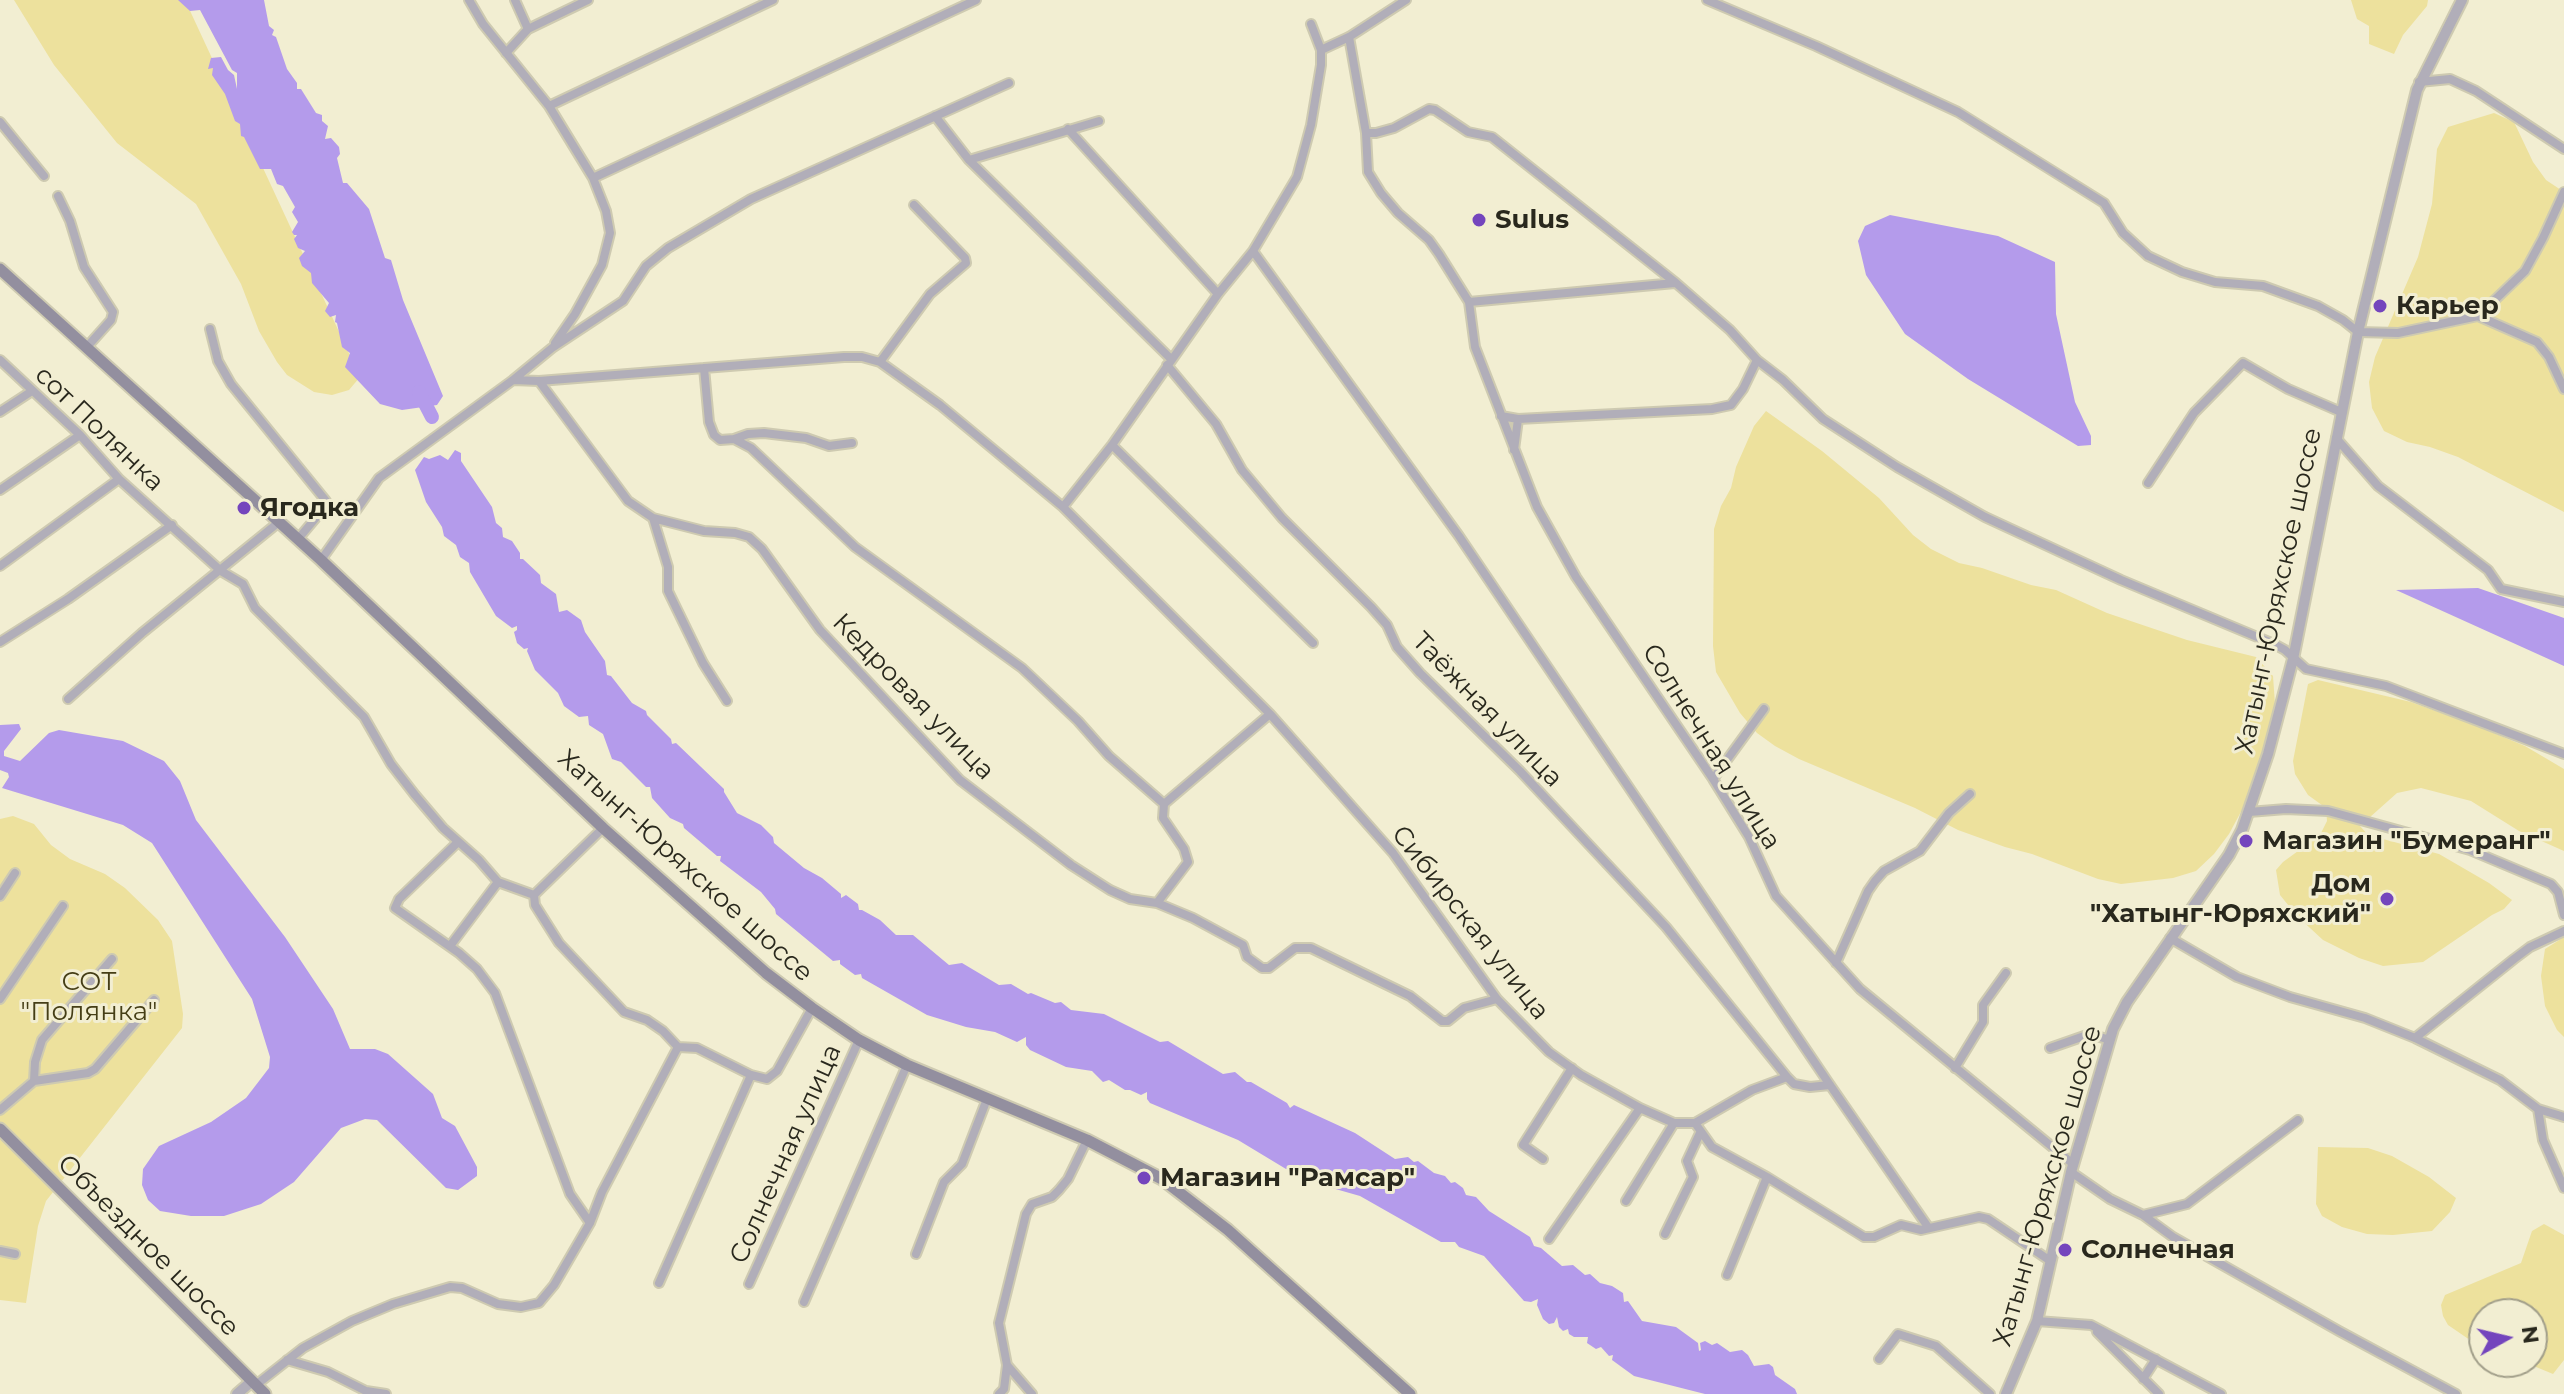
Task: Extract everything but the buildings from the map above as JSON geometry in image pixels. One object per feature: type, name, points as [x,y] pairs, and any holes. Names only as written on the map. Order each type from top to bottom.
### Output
[{"type":"main road","name":"Хатынг-Юряхское шоссе","points":[[0,269],[321,560],[603,828],[766,973],[859,1040],[907,1065],[1132,1161],[1192,1200],[1410,1394]]},
{"type":"main road","name":"Объездное шоссе","points":[[0,1129],[258,1387]]},
{"type":"street","points":[[469,0],[549,106],[593,178],[606,211],[610,233],[602,265],[552,348]]},
{"type":"street","points":[[515,0],[528,29]]},
{"type":"street","points":[[506,53],[528,29],[588,0]]},
{"type":"street","points":[[549,106],[773,0]]},
{"type":"street","points":[[593,178],[976,0]]},
{"type":"street","points":[[1321,50],[1349,37],[1406,0]]},
{"type":"street","points":[[1707,0],[1816,46],[1958,112],[2104,203],[2123,233],[2148,256],[2182,272],[2215,282],[2263,286],[2318,306],[2358,332],[2398,333],[2478,316],[2525,271],[2564,192]]},
{"type":"street","name":"Хатынг-Юряхское шоссе","points":[[2006,1394],[2037,1321],[2072,1168],[2110,1040],[2127,1002],[2229,855],[2249,812],[2268,754],[2293,659],[2358,332],[2419,82],[2462,0]]},
{"type":"street","points":[[1063,507],[1112,445],[1218,294],[1253,251],[1297,177],[1311,125],[1321,65],[1321,50],[1311,24]]},
{"type":"street","points":[[1349,37],[1366,133],[1368,172],[1381,193],[1416,231],[1429,240],[1469,302],[1676,283]]},
{"type":"street","points":[[2419,82],[2450,79],[2476,91],[2564,149]]},
{"type":"street","points":[[321,560],[379,478],[552,348],[623,301],[646,266],[668,248],[751,199],[1009,83]]},
{"type":"street","points":[[1366,133],[1394,128],[1424,110],[1435,110],[1460,128],[1492,137],[1676,283],[1823,419],[1972,510],[2121,580],[2274,644],[2306,669],[2386,686],[2564,754]]},
{"type":"street","name":"Таёжная улица","points":[[935,116],[969,160],[1169,362],[1216,424],[1242,470],[1282,518],[1371,607],[1387,625],[1397,647],[1420,673],[1520,771],[1666,927],[1787,1077]]},
{"type":"street","points":[[969,160],[1099,121]]},
{"type":"street","points":[[0,122],[44,176]]},
{"type":"street","points":[[1068,129],[1218,294]]},
{"type":"street","points":[[58,196],[70,221],[84,267],[113,312],[111,320],[86,348]]},
{"type":"street","points":[[513,380],[539,381],[844,357],[862,357],[880,362],[930,294],[966,263],[965,258],[914,205]]},
{"type":"street","points":[[1253,251],[1459,536],[1928,1227]]},
{"type":"street","name":"Солнечная улица","points":[[1469,302],[1475,347],[1537,507],[1576,577],[1749,837],[1776,896],[1836,963],[1860,989],[2110,1199],[2143,1215],[2173,1237],[2339,1331],[2456,1394]]},
{"type":"street","points":[[2478,316],[2537,342],[2549,357],[2564,389]]},
{"type":"street","points":[[210,329],[218,361],[231,384],[326,501],[325,507],[298,539]]},
{"type":"street","name":"сот Полянка","points":[[0,360],[80,435],[119,479],[221,571],[243,584],[255,608],[364,717],[391,764],[443,828],[498,882]]},
{"type":"street","points":[[1501,416],[1518,419],[1712,409],[1731,405],[1757,360]]},
{"type":"street","name":"Сибирская улица","points":[[880,362],[940,405],[1063,507],[1270,714],[1393,853],[1497,999],[1549,1052],[1640,1108],[1674,1123],[1695,1123]]},
{"type":"street","points":[[2148,483],[2194,413],[2243,363],[2288,389],[2341,412]]},
{"type":"street","points":[[704,368],[711,428],[720,440],[764,433],[806,438],[829,446],[852,443]]},
{"type":"street","points":[[539,381],[628,501],[653,518],[668,567],[668,591],[703,663],[727,701]]},
{"type":"street","points":[[0,412],[32,391]]},
{"type":"street","points":[[1514,451],[1518,419]]},
{"type":"street","points":[[0,490],[80,435]]},
{"type":"street","points":[[2336,438],[2378,486],[2488,570],[2501,589],[2564,602]]},
{"type":"street","points":[[734,439],[763,458],[855,547],[1022,668],[1078,721],[1109,756],[1164,804]]},
{"type":"street","points":[[1112,445],[1313,643]]},
{"type":"street","points":[[0,566],[119,479]]},
{"type":"street","name":"Кедровая улица","points":[[653,518],[704,531],[749,537],[762,549],[820,630],[960,780],[1061,858],[1110,890],[1130,899],[1157,903],[1193,918],[1243,945],[1247,957],[1255,965],[1269,968],[1295,948],[1311,948],[1410,996],[1442,1021],[1448,1021],[1464,1008],[1497,999]]},
{"type":"street","points":[[68,699],[142,633],[279,522]]},
{"type":"street","name":"сот Полянка","points":[[0,642],[68,599],[172,525]]},
{"type":"street","points":[[1713,779],[1764,709]]},
{"type":"street","points":[[1157,903],[1188,862],[1184,849],[1163,818],[1164,804],[1270,714]]},
{"type":"street","points":[[1836,963],[1875,881],[1884,871],[1920,851],[1949,813],[1970,794]]},
{"type":"street","points":[[2249,812],[2286,809],[2328,811],[2470,850],[2551,884],[2558,892],[2564,915]]},
{"type":"street","points":[[534,895],[603,828]]},
{"type":"street","points":[[458,842],[395,908],[450,946],[477,969],[495,993],[570,1194],[590,1223]]},
{"type":"street","points":[[0,896],[15,873]]},
{"type":"street","points":[[450,946],[498,882],[534,895]]},
{"type":"street","points":[[534,895],[535,905],[559,943],[624,1012],[647,1020],[678,1047],[697,1048],[761,1079],[774,1076],[812,1008]]},
{"type":"street","points":[[0,999],[63,906]]},
{"type":"street","points":[[2415,1038],[2530,947],[2564,931]]},
{"type":"street","points":[[2170,938],[2237,977],[2290,997],[2365,1018],[2415,1038],[2500,1080],[2538,1109],[2564,1117]]},
{"type":"street","points":[[34,1081],[35,1062],[42,1040],[112,959]]},
{"type":"street","points":[[1955,1068],[1983,1022],[1983,1005],[2006,973]]},
{"type":"street","points":[[0,1110],[34,1081],[88,1073],[95,1069],[154,1000]]},
{"type":"street","points":[[2050,1048],[2090,1034],[2110,1040]]},
{"type":"street","name":"Солнечная улица","points":[[749,1284],[859,1040]]},
{"type":"street","points":[[237,1394],[258,1387],[303,1348],[352,1321],[393,1304],[450,1287],[462,1288],[498,1304],[521,1307],[539,1303],[554,1285],[590,1223],[602,1192],[678,1047]]},
{"type":"street","points":[[804,1302],[907,1065]]},
{"type":"street","points":[[1543,1159],[1523,1145],[1572,1068]]},
{"type":"street","points":[[659,1283],[751,1075]]},
{"type":"street","points":[[1830,1085],[1810,1087],[1794,1084],[1787,1077],[1752,1090],[1695,1123],[1712,1147],[1864,1237],[1874,1237],[1901,1225],[1921,1230],[1969,1218],[1988,1219],[2049,1260]]},
{"type":"street","points":[[916,1254],[944,1182],[962,1164],[987,1099]]},
{"type":"street","points":[[1549,1239],[1640,1108]]},
{"type":"street","points":[[2538,1109],[2543,1140],[2564,1188]]},
{"type":"street","points":[[2143,1215],[2187,1204],[2298,1120]]},
{"type":"street","points":[[1626,1201],[1674,1123]]},
{"type":"street","points":[[1665,1234],[1693,1177],[1687,1161],[1700,1133]]},
{"type":"street","points":[[999,1394],[1004,1389],[1007,1365],[999,1323],[1026,1214],[1032,1204],[1052,1197],[1059,1190],[1068,1179],[1087,1140]]},
{"type":"street","points":[[1727,1275],[1767,1177]]},
{"type":"street","points":[[0,1251],[15,1254]]},
{"type":"street","points":[[2037,1321],[2091,1325],[2221,1394]]},
{"type":"street","points":[[2091,1325],[2159,1394]]},
{"type":"street","points":[[1879,1359],[1898,1334],[1936,1346],[1990,1394]]},
{"type":"street","points":[[2143,1379],[2156,1359]]},
{"type":"street","points":[[287,1360],[328,1372],[366,1391],[386,1394]]},
{"type":"street","points":[[1007,1365],[1032,1394]]},
{"type":"green space","points":[[14,0],[185,0],[360,377],[349,390],[332,395],[314,392],[287,375],[259,331],[241,284],[196,204],[117,143],[54,65]]},
{"type":"green space","points":[[2351,0],[2428,0],[2427,6],[2403,35],[2394,54],[2369,44],[2369,26],[2357,19]]},
{"type":"green space","points":[[2494,113],[2514,122],[2533,162],[2546,180],[2564,192],[2564,512],[2458,457],[2407,442],[2384,431],[2372,408],[2369,382],[2375,357],[2418,257],[2432,204],[2437,149],[2448,127]]},
{"type":"green space","points":[[1766,411],[1822,451],[1879,498],[1913,535],[1931,549],[1959,563],[2056,590],[2107,613],[2187,640],[2256,657],[2273,676],[2275,704],[2271,731],[2243,808],[2214,854],[2196,871],[2173,878],[2121,884],[2098,879],[1958,830],[1915,808],[1799,759],[1757,733],[1740,713],[1716,672],[1713,646],[1714,529],[1754,426]]},
{"type":"green space","points":[[2318,680],[2411,702],[2472,724],[2525,746],[2564,769],[2564,851],[2519,831],[2471,801],[2421,788],[2397,793],[2360,826],[2368,835],[2439,854],[2512,900],[2504,909],[2423,962],[2383,966],[2359,958],[2323,940],[2280,895],[2276,870],[2320,835],[2327,821],[2326,808],[2308,795],[2295,774],[2293,761],[2308,684]]},
{"type":"green space","name":"СОТ \"Полянка\"","points":[[13,816],[34,824],[51,845],[70,859],[105,874],[125,888],[158,920],[172,941],[183,1014],[182,1028],[46,1201],[38,1226],[26,1303],[0,1300],[0,819]]},
{"type":"green space","points":[[2564,937],[2564,1037],[2545,1006],[2541,976],[2545,949]]},
{"type":"green space","points":[[2318,1147],[2368,1148],[2392,1156],[2429,1177],[2456,1198],[2450,1212],[2432,1231],[2367,1234],[2342,1227],[2322,1216],[2316,1204]]},
{"type":"green space","points":[[2544,1224],[2564,1235],[2564,1360],[2553,1374],[2548,1372],[2548,1298],[2468,1298],[2468,1338],[2448,1325],[2441,1305],[2445,1295],[2521,1263],[2532,1231]]},
{"type":"shaded area","points":[[178,0],[264,0],[269,26],[274,30],[272,35],[276,37],[287,69],[297,83],[297,89],[301,89],[328,126],[325,139],[331,138],[339,147],[337,158],[343,183],[347,183],[369,209],[385,258],[391,260],[403,300],[443,396],[437,405],[402,410],[380,404],[345,367],[350,353],[342,347],[336,315],[330,317],[325,311],[329,303],[312,283],[311,273],[302,266],[299,258],[305,251],[298,248],[294,239],[297,235],[292,232],[298,222],[292,212],[295,207],[283,186],[277,184],[271,169],[260,169],[241,136],[240,124],[235,121],[225,94],[212,75],[213,68],[208,69],[211,58],[221,57],[234,75],[237,89],[237,73],[232,70],[200,10],[190,11]]},
{"type":"shaded area","points":[[1890,215],[1998,236],[2055,262],[2056,314],[2075,402],[2091,436],[2091,445],[2078,446],[1968,379],[1905,334],[1866,275],[1858,241],[1865,226]]},
{"type":"shaded area","points":[[455,450],[461,453],[461,461],[492,507],[503,537],[512,541],[520,553],[520,559],[540,575],[541,583],[556,594],[559,612],[567,610],[581,620],[585,632],[605,661],[607,675],[632,703],[646,711],[672,744],[676,743],[724,789],[737,813],[761,825],[773,837],[774,843],[804,868],[822,878],[841,894],[841,898],[846,895],[858,904],[859,910],[880,920],[896,935],[913,935],[949,965],[962,963],[999,985],[1011,984],[1028,994],[1061,1002],[1071,1010],[1104,1014],[1160,1042],[1168,1041],[1223,1074],[1235,1072],[1247,1082],[1287,1103],[1290,1108],[1294,1105],[1355,1133],[1395,1159],[1408,1157],[1414,1162],[1418,1161],[1434,1173],[1445,1176],[1451,1183],[1455,1182],[1466,1195],[1476,1197],[1489,1211],[1530,1237],[1534,1246],[1541,1248],[1562,1266],[1573,1265],[1585,1275],[1590,1274],[1600,1283],[1623,1293],[1624,1302],[1628,1301],[1642,1321],[1676,1327],[1698,1343],[1699,1351],[1700,1343],[1705,1341],[1712,1345],[1717,1343],[1730,1352],[1742,1350],[1754,1366],[1769,1364],[1773,1367],[1775,1375],[1795,1389],[1797,1394],[1705,1394],[1634,1376],[1612,1360],[1613,1355],[1609,1356],[1601,1347],[1596,1349],[1587,1343],[1588,1337],[1574,1337],[1568,1329],[1563,1331],[1557,1317],[1554,1323],[1549,1324],[1543,1319],[1537,1305],[1538,1299],[1524,1301],[1484,1256],[1459,1247],[1455,1242],[1441,1242],[1360,1196],[1318,1184],[1321,1174],[1314,1177],[1295,1168],[1286,1169],[1238,1140],[1150,1103],[1147,1092],[1141,1095],[1125,1090],[1109,1080],[1103,1082],[1092,1071],[1066,1067],[1030,1050],[1026,1037],[1017,1042],[995,1032],[927,1015],[862,978],[861,974],[855,975],[840,964],[840,960],[833,961],[776,914],[761,892],[720,861],[721,856],[717,856],[683,824],[670,818],[652,798],[650,787],[646,787],[621,762],[612,759],[603,734],[589,725],[588,716],[579,717],[564,706],[558,693],[535,670],[528,648],[524,649],[517,643],[514,632],[517,626],[512,628],[496,616],[470,572],[469,563],[460,557],[456,545],[444,536],[442,527],[426,502],[415,470],[424,457],[429,459],[440,455],[448,460]]},
{"type":"shaded area","points":[[2478,588],[2564,618],[2564,666],[2396,590]]},
{"type":"shaded area","points":[[19,724],[21,729],[4,751],[4,756],[20,761],[49,733],[59,730],[123,741],[164,761],[180,781],[196,820],[285,937],[333,1009],[350,1049],[375,1049],[388,1054],[433,1094],[442,1118],[455,1126],[477,1167],[477,1176],[458,1190],[446,1188],[377,1120],[365,1119],[341,1128],[294,1182],[261,1204],[224,1216],[191,1216],[160,1211],[148,1200],[142,1185],[143,1169],[159,1146],[211,1122],[246,1098],[269,1068],[270,1057],[252,999],[152,843],[123,825],[2,788],[9,777],[8,773],[0,770],[0,725]]},
{"type":"waterway","points":[[419,392],[432,417]]},
{"type":"place","name":"Sulus","points":[[1479,220]]},
{"type":"place","name":"Карьер","points":[[2380,306]]},
{"type":"place","name":"Ягодка","points":[[244,508]]},
{"type":"place","name":"Магазин \"Бумеранг\"","points":[[2246,841]]},
{"type":"place","name":"Дом \"Хатынг-Юряхский\"","points":[[2387,899]]},
{"type":"place","name":"Магазин \"Рамсар\"","points":[[1144,1178]]},
{"type":"place","name":"Солнечная","points":[[2065,1250]]}]
